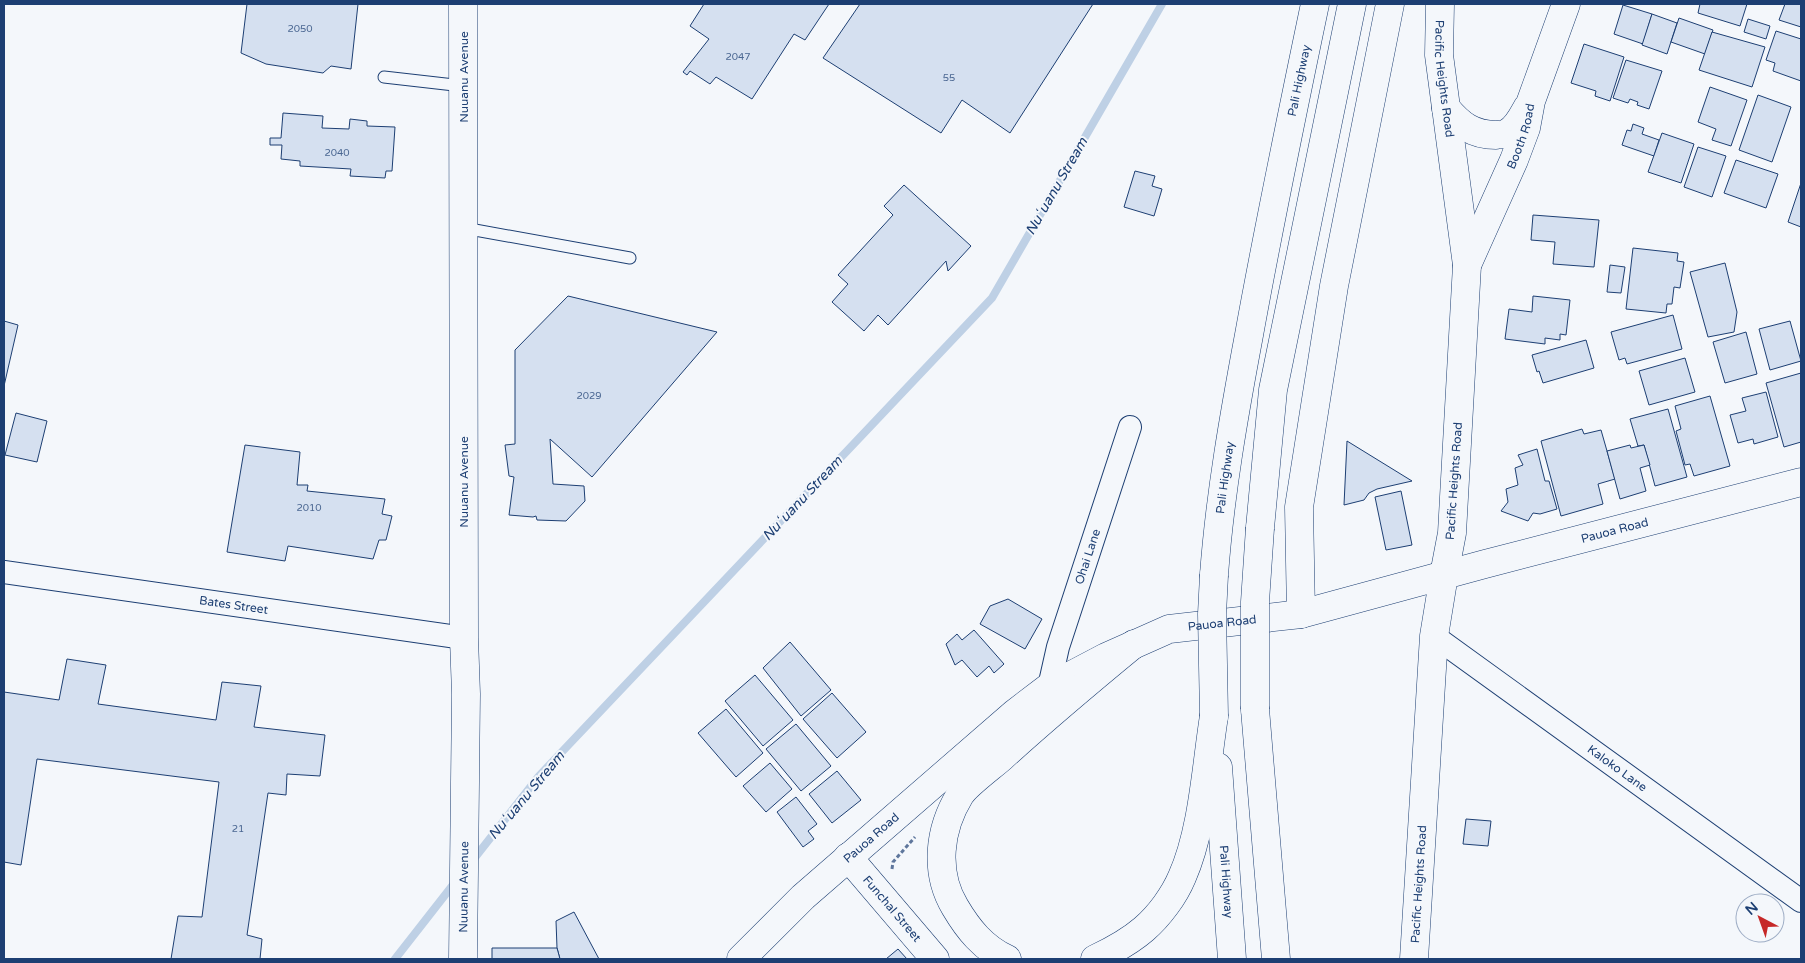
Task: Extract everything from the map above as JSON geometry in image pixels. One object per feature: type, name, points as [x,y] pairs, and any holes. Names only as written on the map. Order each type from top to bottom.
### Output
[{"type":"main road","name":"Nuuanu Avenue","points":[[463,4],[464,638],[466,694],[463,959]]},
{"type":"main road","name":"Pali Highway","points":[[1232,959],[1214,716],[1212,614],[1217,529],[1235,408],[1257,288],[1315,4]]},
{"type":"main road","points":[[1276,959],[1255,709],[1255,602],[1260,528],[1273,390],[1352,4]]},
{"type":"main road","points":[[1301,614],[1299,508],[1334,286],[1390,4]]},
{"type":"main road","name":"Pacific Heights Road","points":[[1414,959],[1434,636],[1452,533],[1467,265],[1439,55],[1440,4]]},
{"type":"main road","name":"Booth Road","points":[[1467,265],[1514,160],[1526,128],[1531,101],[1566,4]]},
{"type":"main road","points":[[1446,108],[1462,125],[1472,132],[1483,135],[1506,134],[1516,125],[1531,101]]},
{"type":"main road","name":"Pauoa Road","points":[[741,959],[848,857],[993,731],[1049,687],[1134,644],[1169,629],[1301,614],[1801,482]]},
{"type":"main road","points":[[1007,959],[997,955],[977,939],[966,926],[950,899],[943,879],[940,851],[948,820],[960,794],[1058,706],[1134,644]]},
{"type":"main road","points":[[1095,959],[1115,949],[1144,928],[1172,895],[1182,877],[1199,816],[1214,716]]},
{"type":"main road","name":"Funchal Street","points":[[848,857],[935,959]]},
{"type":"street","name":"Ohai Lane","points":[[1049,687],[1058,647],[1130,428]]},
{"type":"street","name":"Bates Street","points":[[4,572],[464,638]]},
{"type":"street","name":"Kaloko Lane","points":[[1434,636],[1801,901]]},
{"type":"lane","points":[[384,77],[464,86]]},
{"type":"lane","points":[[464,228],[630,258]]},
{"type":"path","points":[[888,870],[892,870],[893,862],[920,831]]},
{"type":"building","points":[[247,4],[358,4],[351,69],[331,66],[323,73],[266,64],[241,53]]},
{"type":"building","points":[[704,4],[829,4],[805,40],[794,34],[752,99],[716,77],[710,84],[690,71],[687,75],[683,72],[709,39],[690,26]]},
{"type":"building","points":[[860,4],[1093,4],[1010,133],[962,100],[941,133],[823,58]]},
{"type":"building","points":[[1700,4],[1747,4],[1740,26],[1698,13]]},
{"type":"building","points":[[1785,4],[1801,4],[1801,27],[1779,20]]},
{"type":"building","points":[[1623,5],[1652,14],[1643,44],[1614,34]]},
{"type":"building","points":[[1652,14],[1677,23],[1667,54],[1642,45]]},
{"type":"building","points":[[1679,18],[1713,30],[1705,54],[1671,42]]},
{"type":"building","points":[[1748,19],[1770,26],[1766,39],[1744,32]]},
{"type":"building","points":[[1776,31],[1801,39],[1801,81],[1773,71],[1775,63],[1766,60]]},
{"type":"building","points":[[1712,32],[1765,47],[1752,87],[1699,70]]},
{"type":"building","points":[[1584,44],[1624,57],[1610,101],[1595,96],[1596,91],[1571,83]]},
{"type":"building","points":[[1626,60],[1662,71],[1649,109],[1637,105],[1638,102],[1630,99],[1628,103],[1613,98]]},
{"type":"building","points":[[1710,87],[1747,100],[1731,146],[1712,140],[1716,129],[1698,122]]},
{"type":"building","points":[[1758,95],[1791,107],[1772,162],[1739,150]]},
{"type":"building","points":[[283,113],[323,116],[322,128],[349,129],[350,119],[367,121],[367,126],[395,127],[392,171],[386,171],[385,178],[350,176],[351,169],[300,166],[300,161],[281,159],[282,145],[270,145],[270,138],[281,138]]},
{"type":"building","points":[[1633,124],[1644,128],[1642,134],[1659,140],[1654,156],[1622,145],[1627,130],[1631,131]]},
{"type":"building","points":[[1662,133],[1694,144],[1681,183],[1648,172]]},
{"type":"building","points":[[1698,147],[1726,156],[1712,197],[1684,187]]},
{"type":"building","points":[[1736,160],[1778,174],[1766,208],[1724,193]]},
{"type":"building","points":[[1135,171],[1155,176],[1152,186],[1162,189],[1154,216],[1124,207]]},
{"type":"building","points":[[1801,183],[1801,227],[1788,222]]},
{"type":"building","points":[[904,185],[971,246],[948,271],[946,261],[888,325],[878,315],[864,331],[832,302],[848,284],[838,275],[893,215],[884,206]]},
{"type":"building","points":[[1533,215],[1599,220],[1594,267],[1553,264],[1555,242],[1531,240]]},
{"type":"building","points":[[1633,248],[1678,253],[1677,261],[1684,262],[1680,288],[1674,287],[1672,304],[1667,304],[1666,313],[1626,309]]},
{"type":"building","points":[[1725,263],[1737,312],[1734,332],[1708,337],[1690,272]]},
{"type":"building","points":[[1610,265],[1625,267],[1621,293],[1607,292]]},
{"type":"building","points":[[568,296],[717,332],[592,477],[550,439],[553,484],[584,486],[585,501],[566,521],[537,520],[536,516],[509,515],[514,477],[509,476],[505,445],[515,444],[515,350]]},
{"type":"building","points":[[1533,296],[1570,300],[1566,335],[1560,334],[1560,340],[1545,338],[1545,344],[1505,339],[1509,309],[1532,312]]},
{"type":"building","points":[[1673,315],[1682,349],[1627,364],[1625,358],[1619,360],[1611,332]]},
{"type":"building","points":[[4,321],[18,325],[4,386]]},
{"type":"building","points":[[1790,321],[1801,361],[1770,370],[1759,329]]},
{"type":"building","points":[[1746,332],[1757,374],[1725,383],[1713,342]]},
{"type":"building","points":[[1586,340],[1594,368],[1543,383],[1539,371],[1537,372],[1532,355]]},
{"type":"building","points":[[1685,358],[1695,392],[1649,405],[1639,371]]},
{"type":"building","points":[[1801,373],[1801,442],[1784,447],[1766,383]]},
{"type":"building","points":[[1766,392],[1778,437],[1754,444],[1753,439],[1738,443],[1730,415],[1746,411],[1742,398]]},
{"type":"building","points":[[1710,396],[1730,466],[1694,476],[1690,464],[1685,465],[1676,431],[1681,429],[1675,406]]},
{"type":"building","points":[[1668,409],[1687,477],[1655,486],[1644,445],[1638,446],[1630,419]]},
{"type":"building","points":[[16,413],[47,421],[37,462],[5,455]]},
{"type":"building","points":[[1582,429],[1584,434],[1601,430],[1615,479],[1598,484],[1603,504],[1561,516],[1541,441]]},
{"type":"building","points":[[1347,441],[1412,481],[1377,489],[1369,493],[1364,500],[1344,505]]},
{"type":"building","points":[[245,445],[300,452],[297,485],[308,485],[307,491],[385,499],[382,514],[392,516],[386,540],[379,540],[373,559],[288,546],[285,561],[227,552]]},
{"type":"building","points":[[1630,445],[1631,448],[1644,445],[1650,465],[1640,468],[1646,491],[1620,499],[1607,451]]},
{"type":"building","points":[[1537,449],[1545,481],[1549,481],[1557,509],[1540,514],[1533,513],[1528,521],[1501,511],[1508,502],[1506,489],[1518,485],[1515,468],[1523,465],[1518,455]]},
{"type":"building","points":[[1401,491],[1412,545],[1386,550],[1375,497]]},
{"type":"building","points":[[1008,599],[1042,619],[1025,649],[980,624],[990,606]]},
{"type":"building","points":[[974,630],[1004,664],[994,673],[989,666],[977,677],[962,660],[955,665],[946,644],[957,634],[962,640]]},
{"type":"building","points":[[790,642],[831,690],[801,716],[763,668]]},
{"type":"building","points":[[67,659],[106,665],[98,704],[216,720],[222,682],[261,686],[254,727],[325,735],[320,776],[287,774],[286,795],[268,793],[247,935],[262,939],[260,959],[171,959],[178,916],[202,917],[219,782],[37,759],[21,865],[4,862],[4,692],[59,700]]},
{"type":"building","points":[[755,675],[793,720],[763,746],[725,701]]},
{"type":"building","points":[[832,693],[866,732],[837,758],[803,719]]},
{"type":"building","points":[[726,709],[763,753],[736,777],[698,733]]},
{"type":"building","points":[[796,724],[831,766],[801,791],[766,749]]},
{"type":"building","points":[[770,763],[792,789],[766,812],[743,786]]},
{"type":"building","points":[[837,771],[861,800],[832,823],[809,794]]},
{"type":"building","points":[[796,797],[817,824],[808,831],[814,839],[803,847],[777,812]]},
{"type":"building","points":[[1466,819],[1491,821],[1488,846],[1463,844]]},
{"type":"building","points":[[574,912],[599,959],[560,959],[557,948],[556,921]]},
{"type":"building","points":[[492,948],[557,948],[560,959],[492,959]]},
{"type":"building","points":[[898,949],[907,959],[886,959]]},
{"type":"waterway","name":"Nuʻuanu Stream","points":[[473,860],[539,776],[992,298],[1162,4]]},
{"type":"waterway","name":"Nuʻuanu Stream","points":[[395,959],[456,881]]}]
